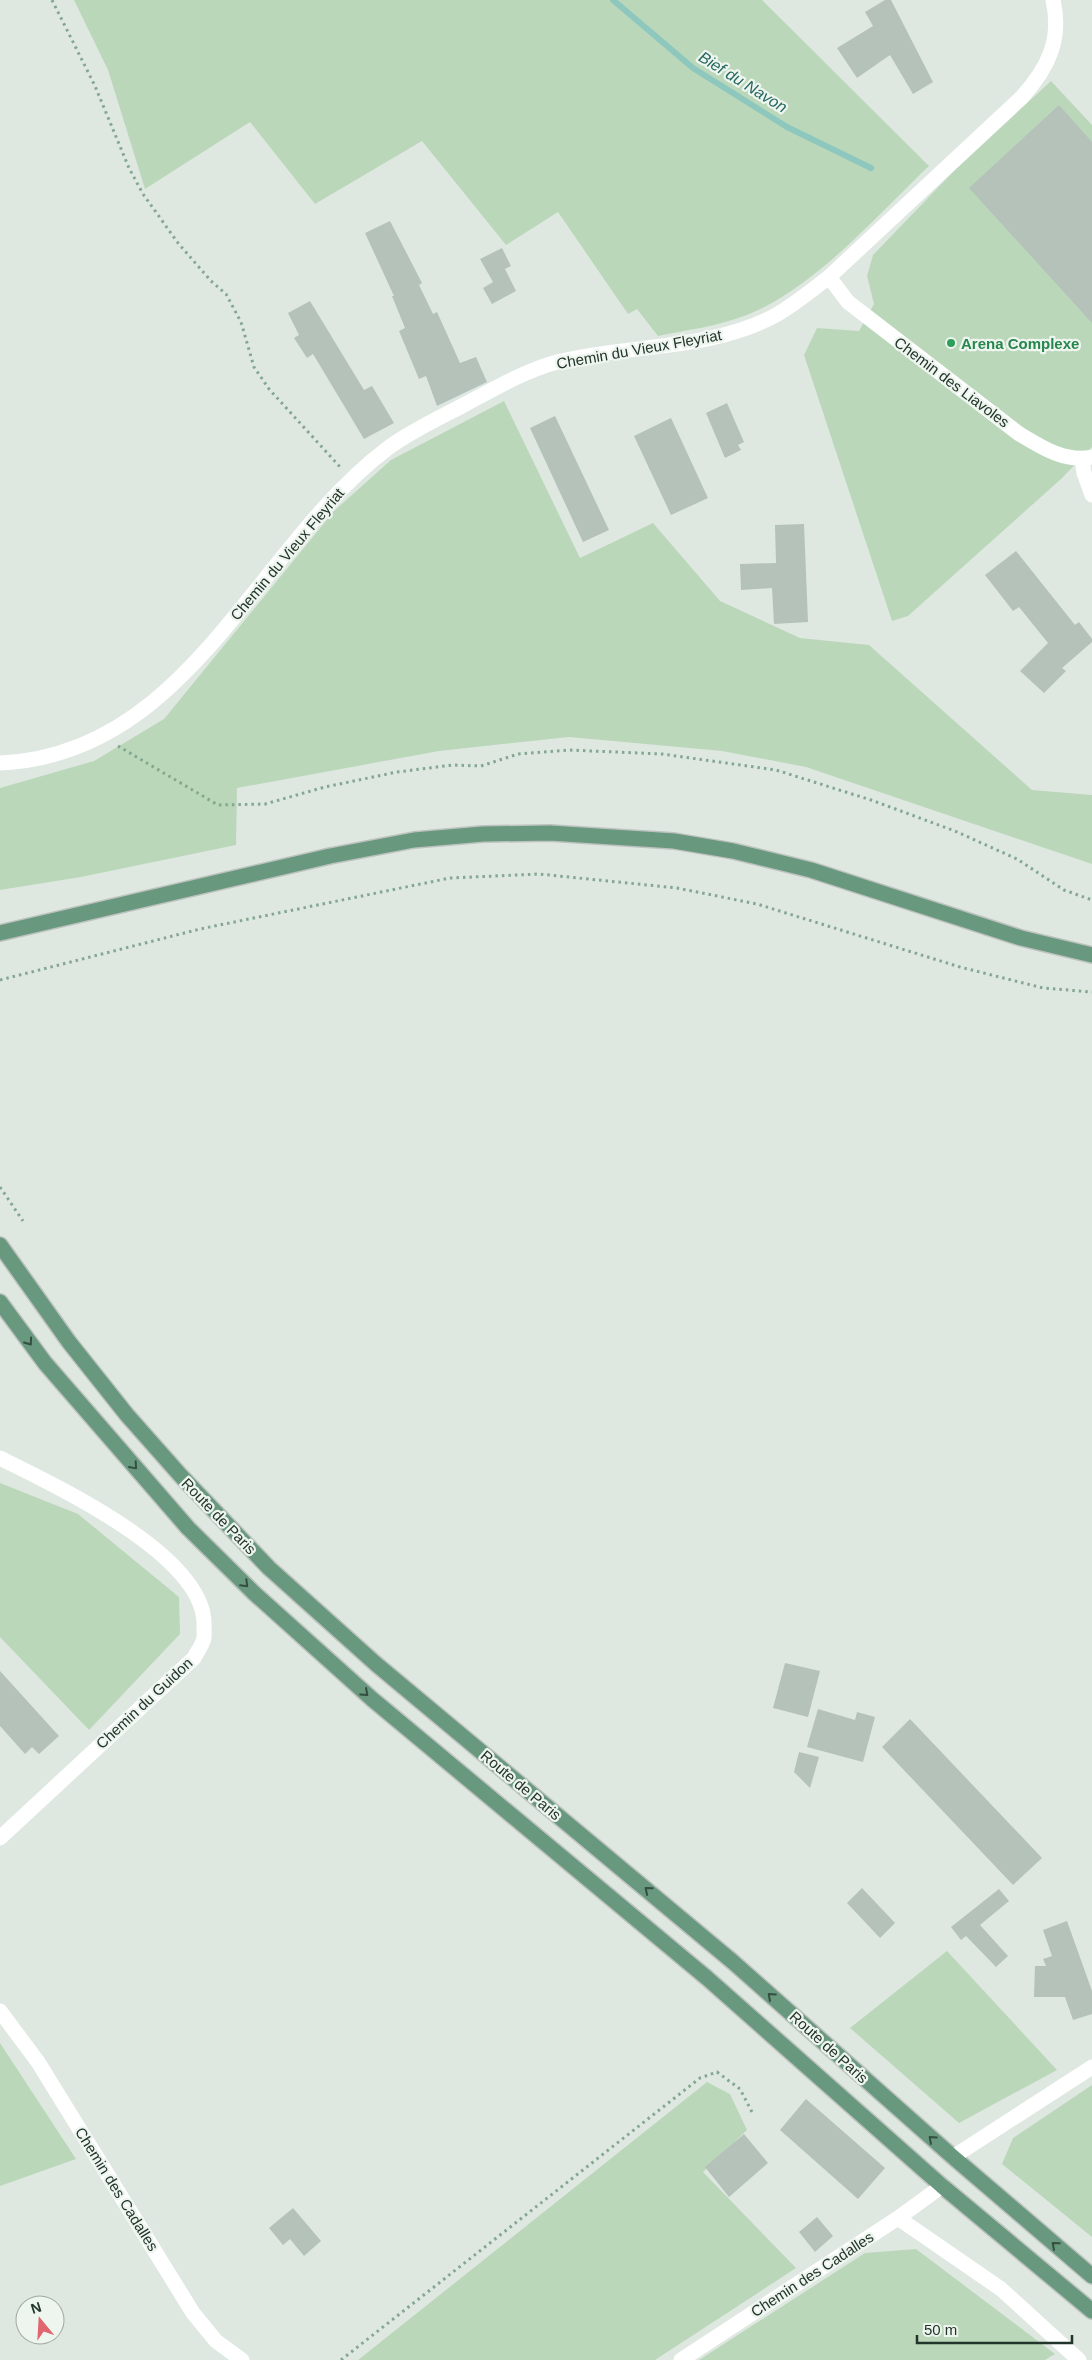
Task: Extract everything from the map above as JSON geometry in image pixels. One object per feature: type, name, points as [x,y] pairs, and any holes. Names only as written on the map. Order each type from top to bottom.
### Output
[{"type":"main road","points":[[0,933],[330,856],[414,840],[483,834],[550,833],[674,840],[733,851],[811,870],[1021,938],[1092,955]]},
{"type":"main road","name":"Route de Paris","points":[[0,1245],[69,1342],[128,1415],[180,1476],[269,1568],[376,1664],[733,1962],[953,2157],[1092,2276]]},
{"type":"main road","name":"Route de Paris","points":[[0,1302],[45,1363],[188,1528],[254,1593],[380,1706],[707,1978],[942,2186],[1092,2311]]},
{"type":"street","name":"Chemin du Vieux Fleyriat","points":[[0,763],[42,758],[103,737],[135,717],[173,686],[254,594],[324,507],[351,479],[396,443],[516,378],[554,363],[590,354],[719,336],[775,315],[829,277],[1022,97],[1038,78],[1051,55],[1054,40],[1055,9],[1053,0]]},
{"type":"street","name":"Chemin des Liavoles","points":[[829,277],[838,292],[848,302],[1018,433],[1046,450],[1087,458]]},
{"type":"street","points":[[1087,458],[1084,473],[1092,495]]},
{"type":"street","name":"Chemin du Guidon","points":[[0,1458],[65,1490],[116,1520],[150,1545],[191,1586],[200,1602],[204,1621],[204,1640],[194,1658],[0,1838]]},
{"type":"street","name":"Chemin des Cadalles","points":[[0,2011],[38,2062],[193,2313],[216,2341],[242,2360]]},
{"type":"street","points":[[953,2157],[1092,2067]]},
{"type":"street","name":"Chemin des Cadalles","points":[[681,2360],[898,2218],[942,2186]]},
{"type":"street","points":[[898,2218],[1001,2289],[1080,2360]]},
{"type":"path","points":[[52,0],[95,86],[129,168],[142,194],[178,244],[211,281],[226,294],[241,322],[254,367],[269,389],[351,479]]},
{"type":"path","points":[[103,737],[218,805],[264,804],[325,787],[397,772],[453,765],[481,766],[518,754],[569,750],[662,754],[776,770],[871,800],[955,831],[1017,859],[1064,890],[1092,900]]},
{"type":"path","points":[[0,980],[200,929],[450,878],[539,874],[677,888],[757,904],[960,967],[1043,988],[1092,992]]},
{"type":"path","points":[[0,1187],[23,1221]]},
{"type":"path","points":[[340,2360],[700,2078],[717,2072],[740,2089],[752,2114]]},
{"type":"green space","points":[[74,0],[762,0],[929,166],[844,249],[797,287],[772,303],[747,315],[725,322],[658,336],[637,309],[628,314],[558,212],[506,245],[422,141],[315,204],[250,122],[145,189],[108,70]]},
{"type":"green space","name":"Arena Complexe","points":[[1051,81],[1092,125],[1092,447],[1061,479],[908,616],[892,621],[804,355],[817,328],[859,331],[874,304],[867,276],[873,255],[953,172]]},
{"type":"green space","points":[[504,401],[580,558],[653,523],[720,601],[800,638],[869,645],[1032,790],[1092,795],[1092,864],[806,767],[722,751],[569,737],[439,751],[237,788],[236,845],[81,877],[0,890],[0,788],[94,761],[164,719],[334,511],[391,460]]},
{"type":"green space","points":[[0,1483],[78,1514],[179,1597],[180,1634],[89,1730],[0,1637]]},
{"type":"green space","points":[[947,1951],[1057,2070],[959,2123],[850,2028]]},
{"type":"green space","points":[[0,2043],[76,2159],[0,2186]]},
{"type":"green space","points":[[707,2082],[730,2094],[747,2130],[703,2172],[796,2268],[655,2360],[358,2360]]},
{"type":"green space","points":[[1092,2085],[1092,2237],[1002,2164],[1013,2138]]},
{"type":"green space","points":[[916,2249],[1055,2354],[1045,2360],[699,2360],[865,2253]]},
{"type":"building","points":[[885,0],[891,0],[933,82],[913,94],[890,55],[857,78],[837,48],[873,26],[865,12]]},
{"type":"building","points":[[1059,105],[1092,142],[1092,323],[969,188]]},
{"type":"building","points":[[390,221],[422,283],[419,285],[433,314],[437,312],[460,363],[476,357],[487,382],[437,406],[426,376],[419,379],[399,331],[405,328],[392,296],[394,296],[365,233]]},
{"type":"building","points":[[502,248],[511,266],[505,269],[516,291],[492,304],[483,288],[493,282],[480,259]]},
{"type":"building","points":[[310,301],[364,390],[372,386],[394,423],[364,439],[313,354],[307,358],[294,338],[299,335],[288,313]]},
{"type":"building","points":[[727,403],[744,442],[738,445],[741,450],[725,458],[706,413]]},
{"type":"building","points":[[555,416],[609,530],[583,542],[530,428]]},
{"type":"building","points":[[671,418],[708,498],[671,515],[634,436]]},
{"type":"building","points":[[804,524],[808,622],[774,624],[772,588],[741,590],[740,564],[776,563],[775,525]]},
{"type":"building","points":[[1016,551],[1075,625],[1079,622],[1092,639],[1092,642],[1062,668],[1066,671],[1044,693],[1020,671],[1048,643],[1019,607],[1013,611],[985,575]]},
{"type":"building","points":[[785,1663],[820,1671],[808,1717],[773,1708]]},
{"type":"building","points":[[0,1671],[59,1736],[39,1754],[32,1747],[25,1754],[0,1726]]},
{"type":"building","points":[[818,1709],[855,1720],[857,1712],[875,1717],[863,1762],[807,1747]]},
{"type":"building","points":[[910,1719],[1042,1858],[1013,1885],[882,1747]]},
{"type":"building","points":[[799,1752],[819,1757],[810,1788],[794,1772]]},
{"type":"building","points":[[862,1888],[895,1923],[880,1938],[847,1903]]},
{"type":"building","points":[[999,1889],[1009,1901],[980,1925],[1008,1956],[996,1967],[966,1936],[961,1940],[951,1927]]},
{"type":"building","points":[[1067,1921],[1092,1991],[1092,2014],[1073,2020],[1065,1997],[1034,1997],[1035,1966],[1046,1966],[1043,1959],[1052,1956],[1043,1930]]},
{"type":"building","points":[[806,2099],[885,2168],[858,2199],[780,2130]]},
{"type":"building","points":[[744,2134],[768,2163],[729,2197],[705,2167]]},
{"type":"building","points":[[293,2208],[321,2241],[304,2256],[290,2239],[283,2245],[269,2228]]},
{"type":"building","points":[[817,2217],[833,2236],[815,2252],[799,2232]]},
{"type":"waterway","name":"Bief du Navon","points":[[613,0],[693,68],[787,127],[871,168]]},
{"type":"place","name":"Arena Complexe","points":[[951,343]]}]
